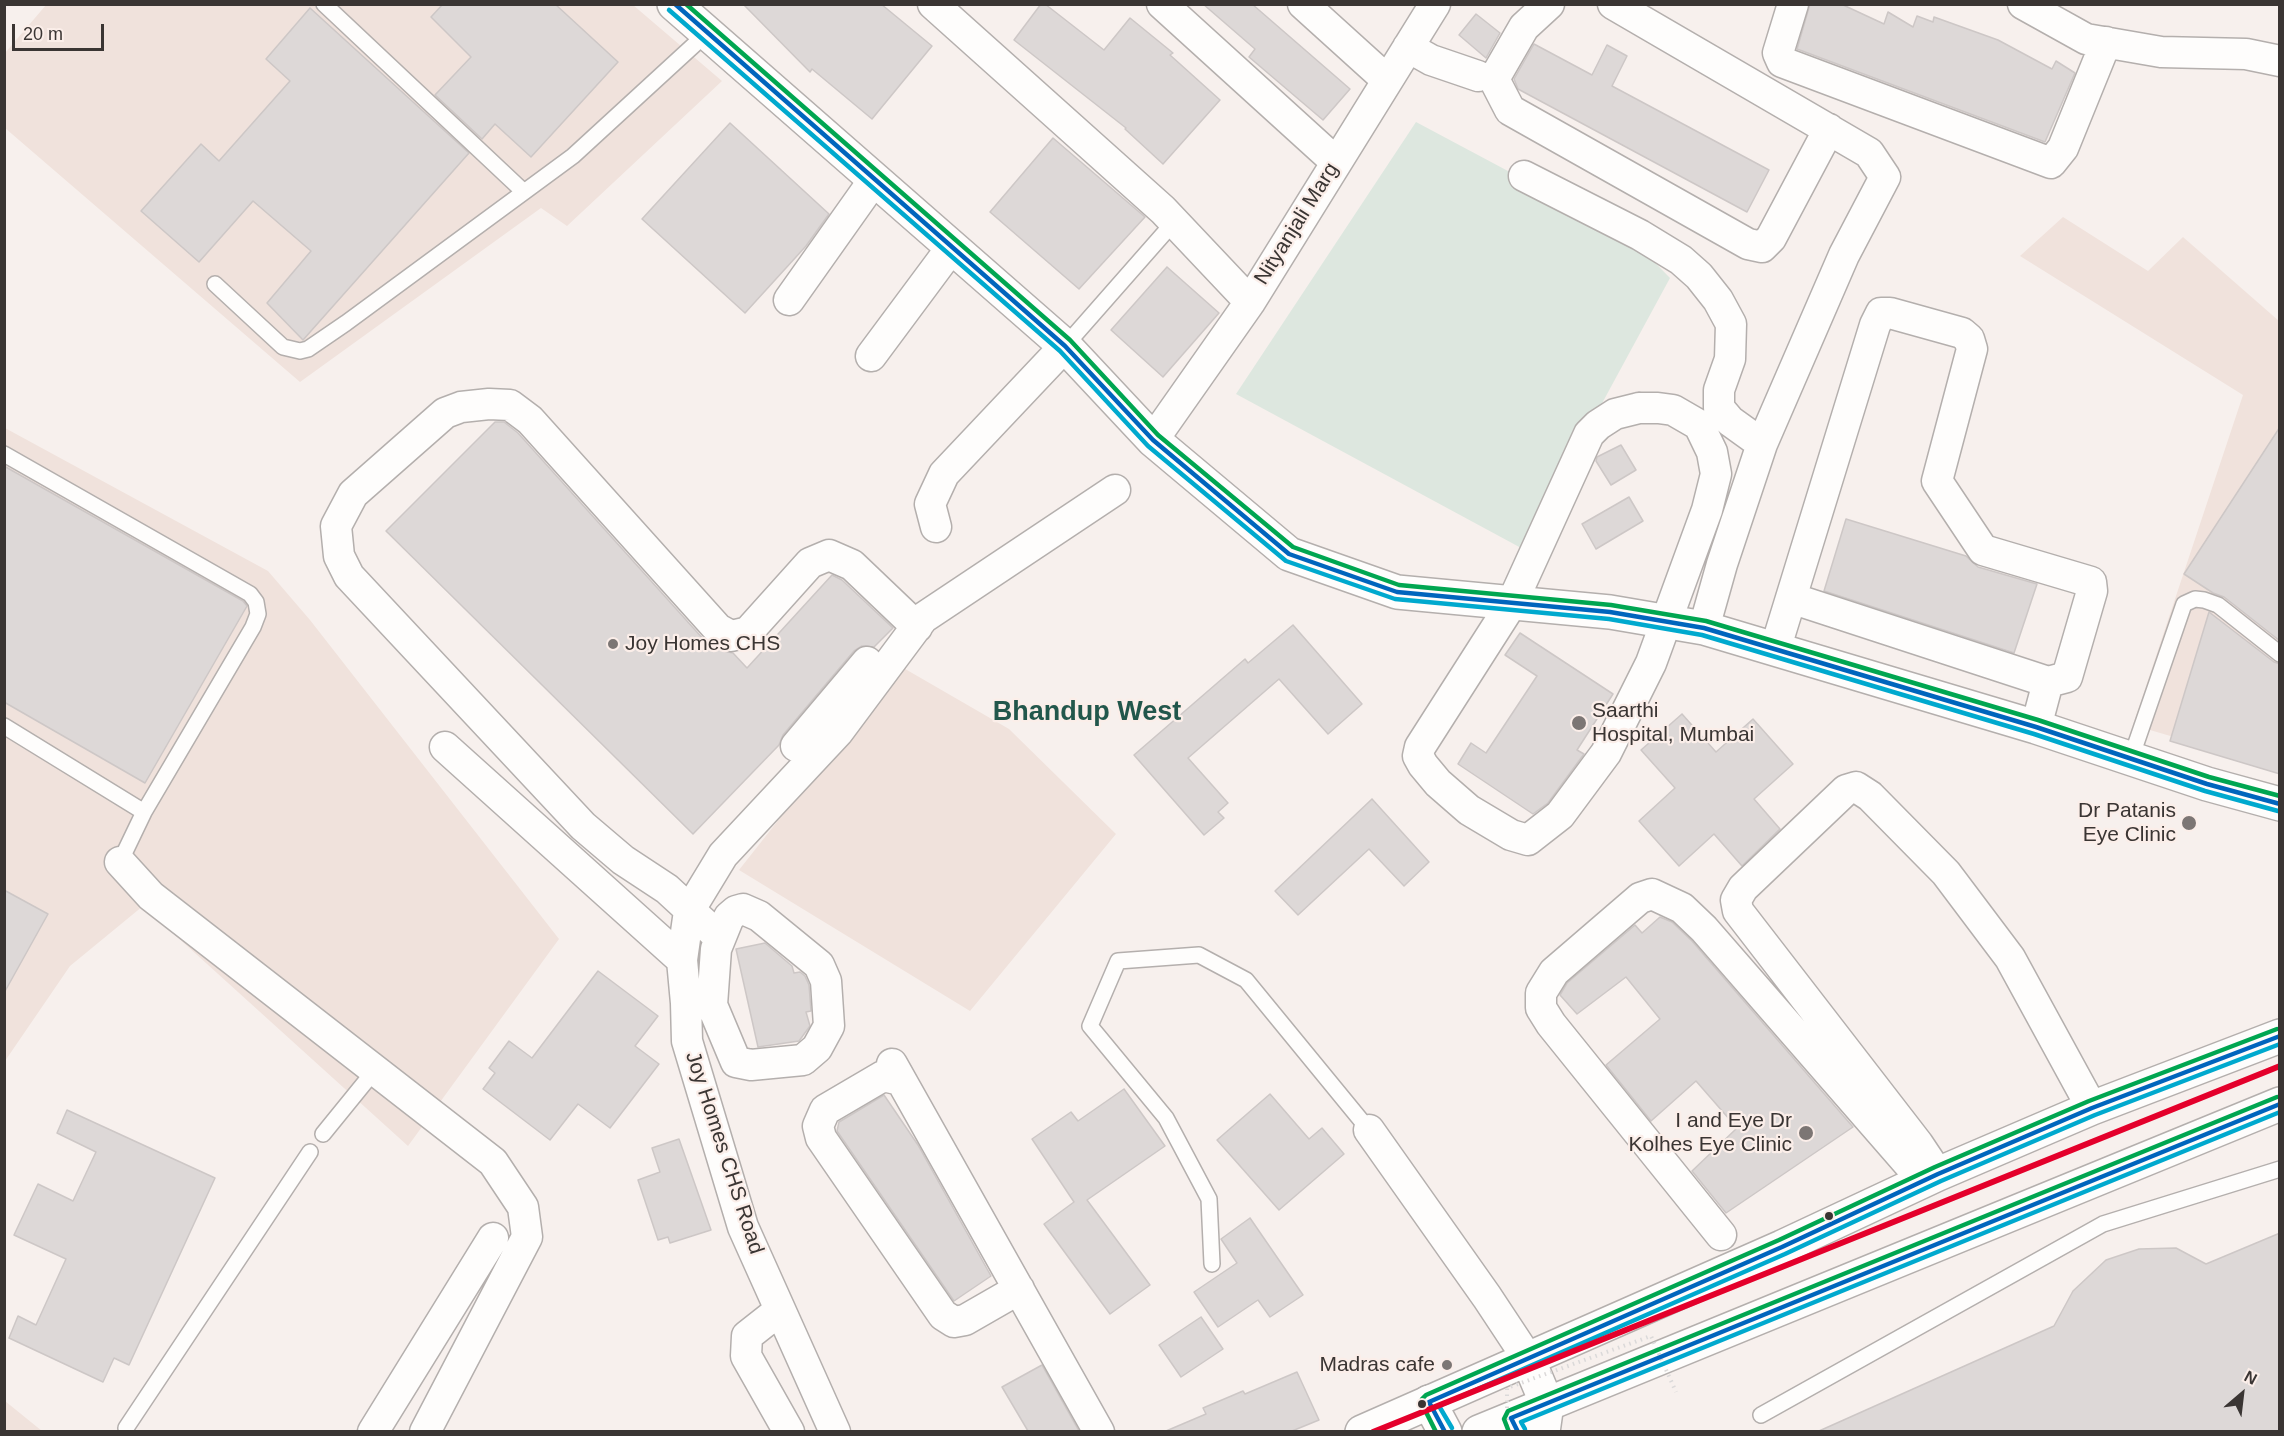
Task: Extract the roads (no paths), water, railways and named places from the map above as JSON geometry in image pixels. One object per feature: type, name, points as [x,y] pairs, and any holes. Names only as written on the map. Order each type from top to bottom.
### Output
[{"type":"street","points":[[674,4],[1065,346],[1153,440],[1288,554],[1397,592],[1610,612],[1704,628],[2036,727],[2207,784],[2280,804]]},
{"type":"street","points":[[933,4],[1174,222],[1250,302]]},
{"type":"street","points":[[1162,4],[1336,162]]},
{"type":"street","points":[[1304,4],[1387,80]]},
{"type":"street","name":"Nityanjali Marg","points":[[1153,440],[1250,302],[1435,4]]},
{"type":"street","points":[[1549,4],[1524,27],[1494,79],[1510,110],[1748,244],[1762,247],[1771,238],[1829,129]]},
{"type":"street","points":[[1613,4],[1869,153],[1885,177],[1844,255],[1786,384],[1762,444],[1722,564],[1704,628]]},
{"type":"street","points":[[1793,4],[1778,53],[1782,62],[2051,163],[2063,148],[2106,42]]},
{"type":"street","points":[[2023,4],[2086,39],[2161,52],[2246,54],[2280,61]]},
{"type":"street","points":[[1408,47],[1431,60],[1478,76]]},
{"type":"street","points":[[1524,176],[1640,235],[1681,260],[1699,276],[1718,300],[1731,324],[1730,359],[1719,390],[1719,408],[1730,421],[1762,444]]},
{"type":"street","points":[[789,300],[874,180]]},
{"type":"street","points":[[871,356],[952,247]]},
{"type":"street","points":[[1774,650],[1875,325],[1881,313],[1890,313],[1962,333],[1970,339],[1972,349],[1937,481],[1983,550],[2091,582],[2092,591],[2067,677],[2048,682],[1791,598]]},
{"type":"street","points":[[936,527],[930,504],[944,474],[1065,346]]},
{"type":"street","points":[[720,938],[667,889],[623,860],[583,826],[349,576],[339,556],[336,526],[353,494],[445,413],[460,407],[489,404],[510,405],[530,420],[718,629],[731,636],[748,632],[810,563],[829,555],[852,565],[911,622]]},
{"type":"street","points":[[1639,408],[1659,408],[1673,410],[1699,425],[1712,452],[1716,474],[1707,510],[1651,663],[1606,753],[1560,815],[1528,840],[1511,835],[1469,810],[1438,783],[1418,756],[1420,747],[1512,603],[1589,434],[1598,425],[1615,414],[1639,408]]},
{"type":"street","points":[[796,746],[911,622],[923,618],[1115,490]]},
{"type":"street","points":[[702,1011],[689,911],[723,855],[838,732],[911,622]]},
{"type":"street","points":[[2036,727],[2048,682]]},
{"type":"street","points":[[445,747],[702,1011],[750,1065],[803,1060],[818,1047],[829,1026],[826,981],[819,965],[759,916],[743,909],[736,910],[729,917],[720,938],[702,1011]]},
{"type":"street","points":[[1931,1177],[1918,1144],[1738,911],[1736,900],[1743,888],[1846,790],[1856,787],[1870,796],[1946,873],[2010,958],[2092,1108]]},
{"type":"street","points":[[120,862],[151,896],[493,1162],[523,1207],[526,1237],[425,1431]]},
{"type":"street","points":[[1721,1235],[1558,1033],[1541,1008],[1541,993],[1554,972],[1640,898],[1652,894],[1682,908],[1704,929],[1931,1177]]},
{"type":"street","name":"Joy Homes CHS Road","points":[[702,1011],[743,1227],[834,1431]]},
{"type":"street","points":[[1362,1431],[1782,1247],[1931,1177],[2092,1108],[2280,1036]]},
{"type":"street","points":[[1019,1289],[965,1320],[954,1322],[943,1315],[820,1138],[818,1126],[825,1110],[883,1076],[897,1072],[1099,1431]]},
{"type":"street","points":[[1479,1431],[1512,1427],[1545,1418],[2280,1104]]},
{"type":"street","points":[[1369,1130],[1528,1359],[1545,1418]]},
{"type":"street","points":[[373,1431],[493,1238]]},
{"type":"street","points":[[780,1310],[747,1336],[746,1356],[789,1431]]},
{"type":"street","points":[[1429,1402],[1446,1431]]},
{"type":"lane","points":[[324,4],[524,192]]},
{"type":"lane","points":[[215,284],[284,347],[300,351],[308,349],[573,156],[706,34]]},
{"type":"lane","points":[[1065,346],[1174,222]]},
{"type":"lane","points":[[4,454],[250,594],[256,602],[258,614],[253,627],[144,812],[120,862]]},
{"type":"lane","points":[[2131,758],[2184,604],[2195,599],[2218,605],[2280,654]]},
{"type":"lane","points":[[4,726],[144,812]]},
{"type":"lane","points":[[1212,1264],[1209,1199],[1166,1118],[1090,1026],[1118,961],[1199,955],[1246,980],[1369,1130]]},
{"type":"lane","points":[[323,1134],[375,1070]]},
{"type":"lane","points":[[126,1428],[310,1152]]},
{"type":"lane","points":[[1761,1416],[2103,1224],[2280,1169]]},
{"type":"place","name":"Joy Homes CHS","points":[[613,644]]},
{"type":"place","name":"Saarthi Hospital, Mumbai","points":[[1579,723]]},
{"type":"place","name":"Dr Patanis Eye Clinic","points":[[2189,823]]},
{"type":"place","name":"I and Eye Dr Kolhes Eye Clinic","points":[[1806,1133]]},
{"type":"place","name":"Madras cafe","points":[[1447,1365]]},
{"type":"district","name":"Bhandup West","points":[[1087,713]]}]
